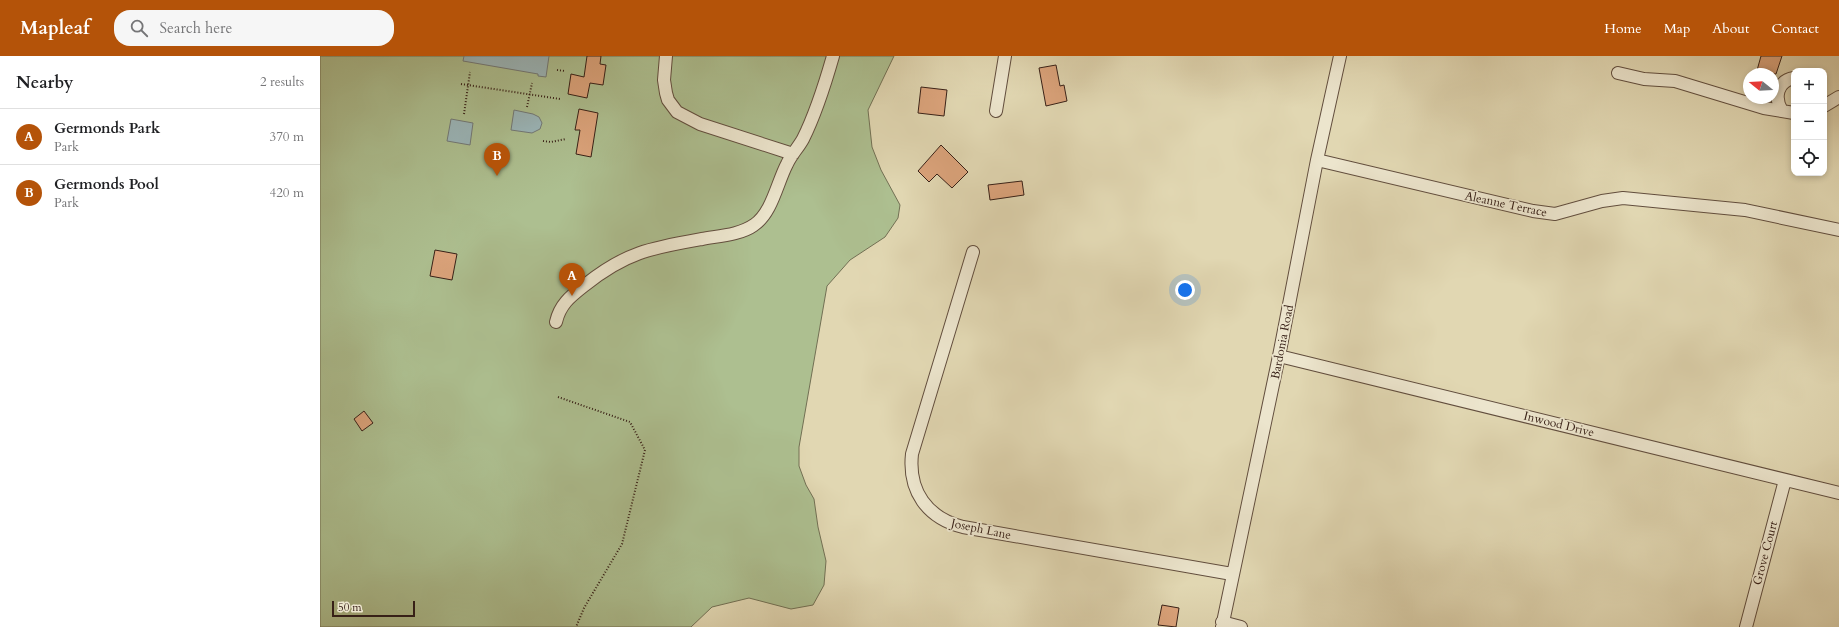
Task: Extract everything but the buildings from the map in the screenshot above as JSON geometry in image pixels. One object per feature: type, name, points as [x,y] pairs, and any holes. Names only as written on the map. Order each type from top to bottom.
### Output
[{"type":"street","points":[[666,56],[664,74],[666,93],[668,100],[677,112],[689,120],[793,154]]},
{"type":"street","points":[[556,322],[564,303],[597,276],[621,260],[658,247],[738,232],[756,225],[766,210],[787,163],[803,138],[816,107],[833,56]]},
{"type":"street","points":[[996,111],[1005,56]]},
{"type":"street","name":"Bardonia Road","points":[[1222,625],[1279,356],[1317,160],[1340,56]]},
{"type":"street","points":[[1618,73],[1644,80],[1675,81],[1764,108],[1788,112]]},
{"type":"street","points":[[1788,112],[1777,104],[1777,96],[1779,89],[1786,81],[1791,79]]},
{"type":"street","name":"Aleanne Terrace","points":[[1317,160],[1533,211],[1555,214],[1602,201],[1623,198],[1745,210],[1839,230]]},
{"type":"street","name":"Joseph Lane","points":[[973,252],[912,454],[913,478],[916,489],[924,503],[941,519],[963,527],[1232,574]]},
{"type":"street","name":"Inwood Drive","points":[[1279,356],[1839,493]]},
{"type":"street","name":"Grove Court","points":[[1746,627],[1785,480]]},
{"type":"street","points":[[1222,625],[1240,627]]},
{"type":"path","points":[[556,70],[565,71]]},
{"type":"path","points":[[464,114],[470,72]]},
{"type":"path","points":[[527,107],[532,83]]},
{"type":"path","points":[[461,84],[560,99]]},
{"type":"path","points":[[543,141],[551,142],[566,138]]},
{"type":"path","points":[[558,397],[630,422],[645,450],[622,544],[584,608],[576,627]]},
{"type":"green space","points":[[320,56],[894,56],[868,110],[872,147],[881,170],[900,205],[898,218],[885,237],[850,260],[827,286],[799,447],[799,466],[806,485],[814,499],[818,527],[826,561],[824,585],[813,605],[791,609],[749,598],[712,607],[691,627],[320,627]]},
{"type":"water","points":[[464,56],[549,56],[546,77],[538,76],[538,74],[463,61]]},
{"type":"water","points":[[514,110],[533,114],[539,117],[542,123],[540,129],[532,133],[511,130]]},
{"type":"water","points":[[451,119],[473,123],[470,145],[447,141]]},
{"type":"place","name":"Germonds Pool","points":[[497,176]]},
{"type":"place","name":"Germonds Park","points":[[572,296]]}]
